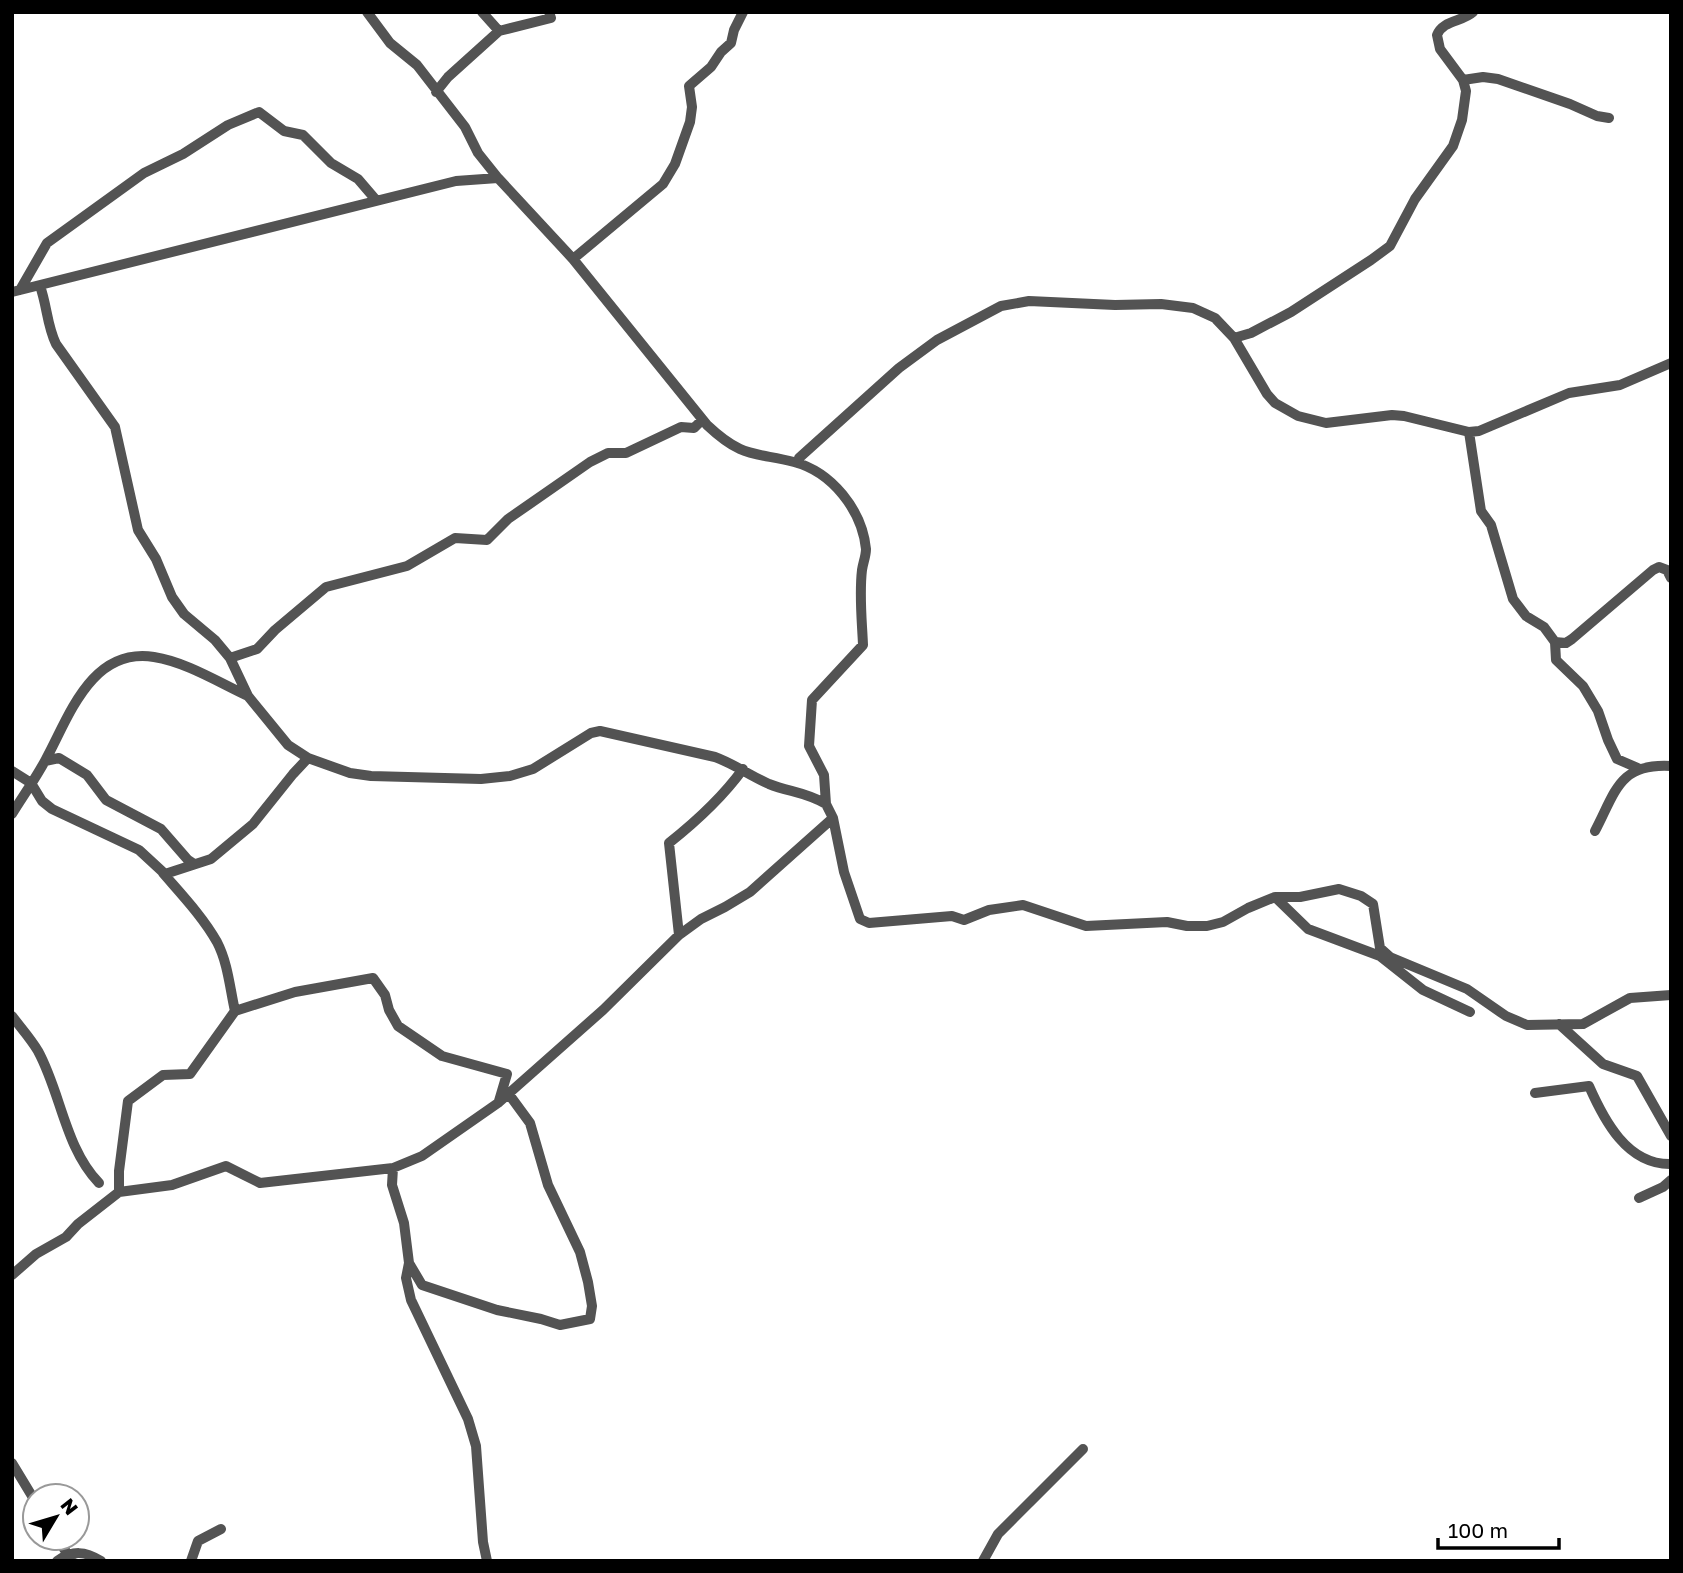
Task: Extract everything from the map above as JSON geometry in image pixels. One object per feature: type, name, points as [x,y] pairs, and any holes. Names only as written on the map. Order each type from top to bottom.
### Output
[{"type":"street","points":[[367,12],[390,43],[417,65],[465,127],[478,153],[498,178],[573,259],[702,420],[723,440],[743,452],[798,463],[823,474],[842,495],[856,517],[866,553],[862,568],[863,645],[812,700],[809,746],[824,775],[826,804],[833,818],[844,872],[860,919],[869,923],[952,916],[964,920],[989,910],[1023,905],[1086,926],[1167,922],[1207,926],[1223,922],[1275,897],[1300,897],[1339,889],[1361,896],[1373,904],[1380,948],[1390,957],[1467,989],[1506,1016],[1527,1025],[1583,1024],[1630,998],[1671,995]]},
{"type":"street","points":[[482,12],[499,32]]},
{"type":"street","points":[[436,92],[448,77],[499,32],[551,18],[549,12]]},
{"type":"street","points":[[573,259],[663,184],[690,122],[692,107],[689,86],[711,67],[721,52],[732,43],[734,30],[743,12]]},
{"type":"street","points":[[1234,338],[1251,333],[1291,312],[1390,246],[1415,199],[1453,146],[1462,120],[1466,91],[1463,80],[1440,49],[1437,35],[1442,26],[1465,18],[1473,12]]},
{"type":"street","points":[[1463,80],[1482,77],[1498,79],[1570,104],[1590,114],[1609,118]]},
{"type":"street","points":[[16,291],[47,243],[144,173],[183,154],[228,125],[259,112],[284,131],[303,135],[331,163],[358,179],[376,200]]},
{"type":"street","points":[[16,291],[456,181],[498,178]]},
{"type":"street","points":[[40,286],[56,344],[115,427],[140,538],[156,559],[178,606],[215,640],[230,658],[248,696],[288,745],[308,758],[350,773],[371,776],[497,778],[522,774],[533,769],[591,733],[600,731],[715,757],[769,784],[812,795],[826,804]]},
{"type":"street","points":[[798,463],[799,457],[918,353],[1001,306],[1029,300],[1115,305],[1161,304],[1193,308],[1215,318],[1234,338],[1267,394],[1275,402],[1298,416],[1326,423],[1392,415],[1469,432],[1499,424],[1569,393],[1619,385],[1671,363]]},
{"type":"street","points":[[230,658],[257,649],[275,629],[326,587],[407,566],[456,538],[487,540],[508,519],[590,462],[608,453],[626,453],[681,427],[694,428],[702,420]]},
{"type":"street","points":[[1469,432],[1482,511],[1491,525],[1513,599],[1526,616],[1544,626],[1555,642],[1556,660],[1583,686],[1598,711],[1617,759],[1640,769]]},
{"type":"street","points":[[1555,642],[1566,643],[1572,639],[1653,570],[1667,570],[1671,578]]},
{"type":"street","points":[[12,814],[45,761],[80,693],[103,669],[126,659],[151,656],[166,659],[248,696]]},
{"type":"street","points":[[45,761],[59,758],[81,771],[106,800],[161,829],[194,864]]},
{"type":"street","points":[[163,873],[168,874],[211,859],[253,824],[308,758]]},
{"type":"street","points":[[1595,831],[1622,779],[1654,765],[1671,765]]},
{"type":"street","points":[[679,935],[669,843],[725,794],[743,769]]},
{"type":"street","points":[[12,771],[31,783],[42,801],[52,809],[139,850],[163,873],[194,909],[218,944],[235,1011]]},
{"type":"street","points":[[12,1275],[36,1254],[66,1237],[78,1224],[119,1192],[172,1185],[226,1166],[260,1183],[393,1168],[422,1156],[498,1103],[603,1010],[679,935],[701,919],[750,892],[833,818]]},
{"type":"street","points":[[1275,897],[1308,929],[1380,956],[1423,990],[1470,1012]]},
{"type":"street","points":[[119,1192],[118,1171],[128,1101],[163,1075],[190,1074],[235,1011],[295,992],[373,978],[385,995],[389,1010],[398,1026],[406,1032],[442,1056],[507,1074],[498,1103]]},
{"type":"street","points":[[12,1016],[38,1051],[66,1125],[89,1172],[99,1183]]},
{"type":"street","points":[[1559,1024],[1603,1064],[1637,1076],[1671,1136]]},
{"type":"street","points":[[1535,1093],[1589,1086],[1604,1119],[1632,1152],[1662,1164],[1671,1164]]},
{"type":"street","points":[[409,1263],[422,1285],[427,1288],[485,1306],[560,1325],[590,1319],[592,1306],[586,1269],[548,1185],[530,1123],[508,1093]]},
{"type":"street","points":[[393,1168],[393,1185],[404,1223],[409,1263],[406,1278],[411,1300],[468,1419],[473,1437],[480,1483],[482,1542],[488,1561]]},
{"type":"street","points":[[1639,1198],[1663,1187],[1671,1180]]},
{"type":"street","points":[[983,1561],[998,1534],[1083,1449]]},
{"type":"street","points":[[12,1463],[24,1482]]},
{"type":"street","points":[[191,1561],[198,1541],[221,1529]]},
{"type":"street","points":[[65,1559],[82,1552],[101,1561]]}]
